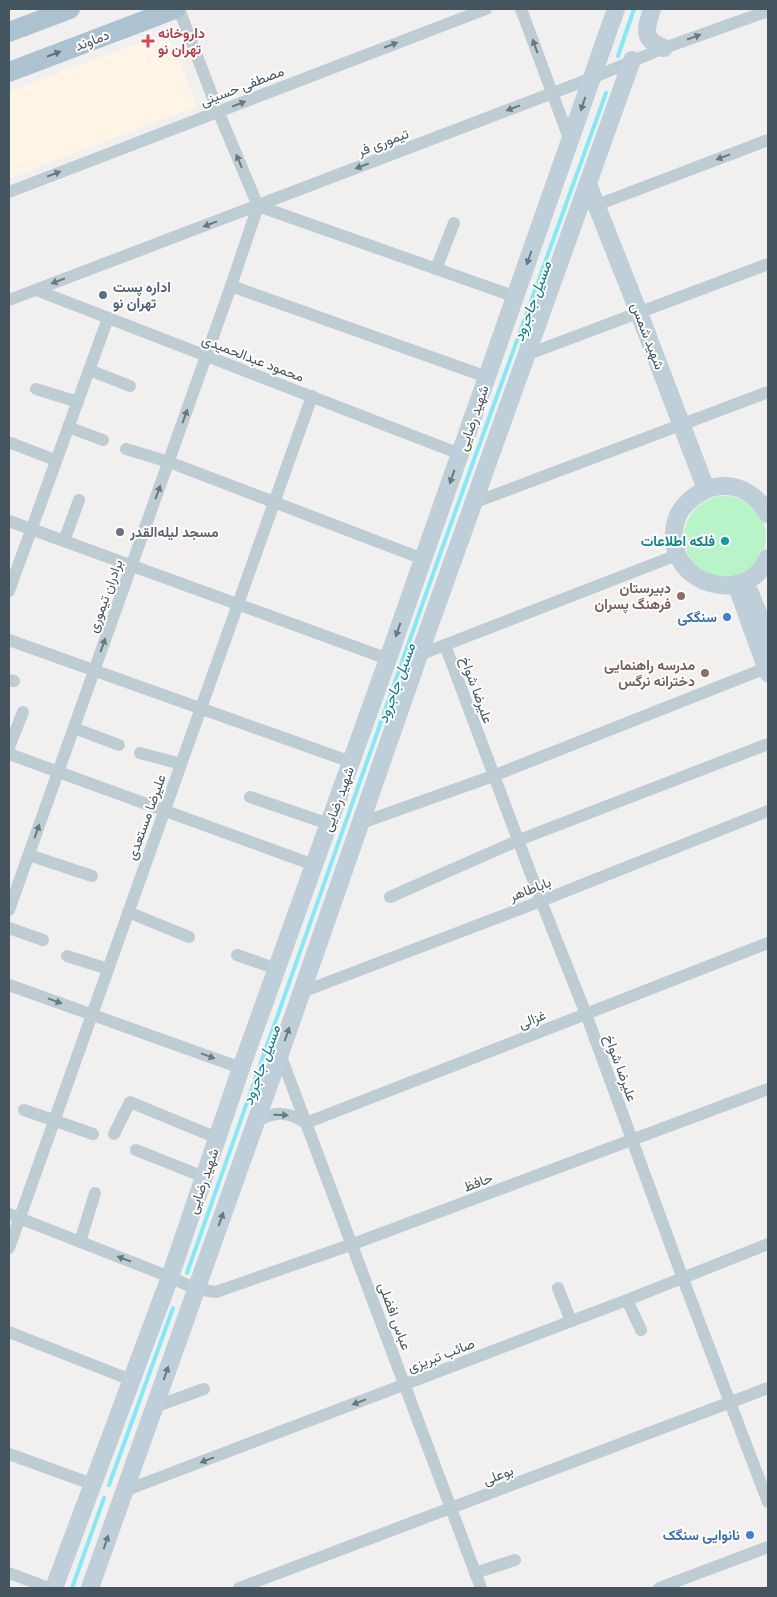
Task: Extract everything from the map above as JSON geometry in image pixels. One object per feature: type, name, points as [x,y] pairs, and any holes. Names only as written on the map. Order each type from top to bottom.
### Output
[{"type":"main road","points":[[9,32],[36,16],[70,9]]},
{"type":"main road","name":"دماوند","points":[[9,72],[177,9]]},
{"type":"main road","name":"شهید رضایی","points":[[54,1588],[170,1277],[241,1068],[388,659],[616,9]]},
{"type":"main road","points":[[652,9],[646,27],[648,38],[654,44],[664,48]]},
{"type":"main road","name":"شهید رضایی","points":[[90,1588],[302,992],[419,655],[632,60]]},
{"type":"main road","name":"شهید شمس","points":[[588,184],[706,489]]},
{"type":"main road","points":[[768,514],[763,504],[751,494],[737,488],[721,486],[706,489],[692,497],[682,509],[675,524],[674,539],[677,554],[685,568],[697,578],[711,584],[727,586],[741,583],[756,574],[768,558]]},
{"type":"main road","points":[[741,583],[768,637]]},
{"type":"main road","points":[[741,583],[767,671]]},
{"type":"street","points":[[177,9],[258,206],[516,297]]},
{"type":"street","name":"مصطفی حسینی","points":[[9,192],[486,9]]},
{"type":"street","points":[[521,9],[570,141]]},
{"type":"street","name":"تیموری فر","points":[[9,300],[592,78],[632,60],[768,11]]},
{"type":"street","points":[[597,205],[768,140]]},
{"type":"street","name":"برادران تیموری","points":[[9,910],[258,206]]},
{"type":"street","points":[[436,270],[454,223]]},
{"type":"street","points":[[526,356],[768,264]]},
{"type":"street","points":[[231,286],[487,377]]},
{"type":"street","name":"محمود عبدالحمیدی","points":[[36,290],[460,454]]},
{"type":"street","points":[[9,591],[108,318]]},
{"type":"street","points":[[89,370],[130,386]]},
{"type":"street","points":[[36,389],[78,402]]},
{"type":"street","points":[[473,503],[768,392]]},
{"type":"street","name":"علیرضا مستعدی","points":[[9,1248],[14,1216],[54,1120],[312,396]]},
{"type":"street","points":[[68,427],[103,440]]},
{"type":"street","points":[[10,443],[55,460]]},
{"type":"street","points":[[126,449],[168,462],[423,559]]},
{"type":"street","points":[[64,541],[79,500]]},
{"type":"street","points":[[9,521],[388,659]]},
{"type":"street","points":[[419,655],[677,554]]},
{"type":"street","points":[[9,640],[351,762]]},
{"type":"street","name":"علیرضا شواخ","points":[[445,645],[493,776],[586,1014],[631,1140],[768,1502]]},
{"type":"street","points":[[361,823],[493,776],[767,671]]},
{"type":"street","points":[[9,747],[23,712]]},
{"type":"street","points":[[74,728],[119,745]]},
{"type":"street","points":[[390,897],[519,840],[768,744]]},
{"type":"street","points":[[140,753],[181,764]]},
{"type":"street","points":[[9,754],[314,865]]},
{"type":"street","points":[[250,797],[329,824]]},
{"type":"street","name":"باباطاهر","points":[[302,992],[541,901],[768,811]]},
{"type":"street","points":[[29,854],[92,876]]},
{"type":"street","points":[[9,871],[21,875]]},
{"type":"street","points":[[128,912],[189,937]]},
{"type":"street","points":[[9,928],[44,940]]},
{"type":"street","name":"غزالی","points":[[306,1123],[768,943]]},
{"type":"street","points":[[238,955],[277,969]]},
{"type":"street","points":[[67,956],[108,969]]},
{"type":"street","points":[[9,985],[241,1068]]},
{"type":"street","name":"عباس افضلی","points":[[280,1054],[481,1588]]},
{"type":"street","name":"حافظ","points":[[196,1289],[216,1292],[353,1244],[768,1089]]},
{"type":"street","points":[[114,1134],[130,1102],[218,1138]]},
{"type":"street","points":[[24,1110],[93,1134]]},
{"type":"street","points":[[256,1122],[268,1116],[281,1113],[294,1116],[306,1123]]},
{"type":"street","points":[[136,1150],[204,1177]]},
{"type":"street","points":[[80,1242],[95,1193]]},
{"type":"street","points":[[14,1216],[196,1289]]},
{"type":"street","name":"صائب تبریزی","points":[[124,1491],[627,1300],[768,1244]]},
{"type":"street","points":[[558,1288],[571,1321]]},
{"type":"street","points":[[627,1300],[641,1330]]},
{"type":"street","points":[[9,1332],[131,1380]]},
{"type":"street","name":"بوعلی","points":[[239,1588],[731,1404],[768,1388]]},
{"type":"street","points":[[154,1407],[204,1389]]},
{"type":"street","points":[[9,1454],[92,1484]]},
{"type":"street","points":[[659,1588],[768,1547]]},
{"type":"street","points":[[475,1573],[515,1560]]},
{"type":"street","points":[[9,1573],[49,1588]]},
{"type":"shaded area","points":[[171,40],[197,106],[9,178],[9,92],[130,46]]},
{"type":"green space","points":[[725,496],[741,499],[754,508],[763,521],[766,537],[763,553],[754,566],[741,575],[725,578],[709,575],[696,566],[687,553],[684,537],[687,521],[696,508],[709,499]]},
{"type":"waterway","name":"مسیل جاجرود","points":[[618,56],[634,9]]},
{"type":"waterway","name":"مسیل جاجرود","points":[[187,1273],[439,557],[606,93]]},
{"type":"waterway","name":"مسیل جاجرود","points":[[109,1485],[173,1308]]},
{"type":"waterway","name":"مسیل جاجرود","points":[[72,1588],[104,1498]]},
{"type":"place","name":"داروخانه تهران نو","points":[[148,41]]},
{"type":"place","name":"اداره پست تهران نو","points":[[103,295]]},
{"type":"place","name":"مسجد لیله‌القدر","points":[[120,532]]},
{"type":"place","name":"فلکه اطلاعات","points":[[725,541]]},
{"type":"place","name":"دبیرستان فرهنگ پسران","points":[[681,596]]},
{"type":"place","name":"سنگکی","points":[[727,617]]},
{"type":"place","name":"مدرسه راهنمایی دخترانه نرگس","points":[[705,673]]},
{"type":"place","name":"نانوایی سنگک","points":[[750,1535]]}]
